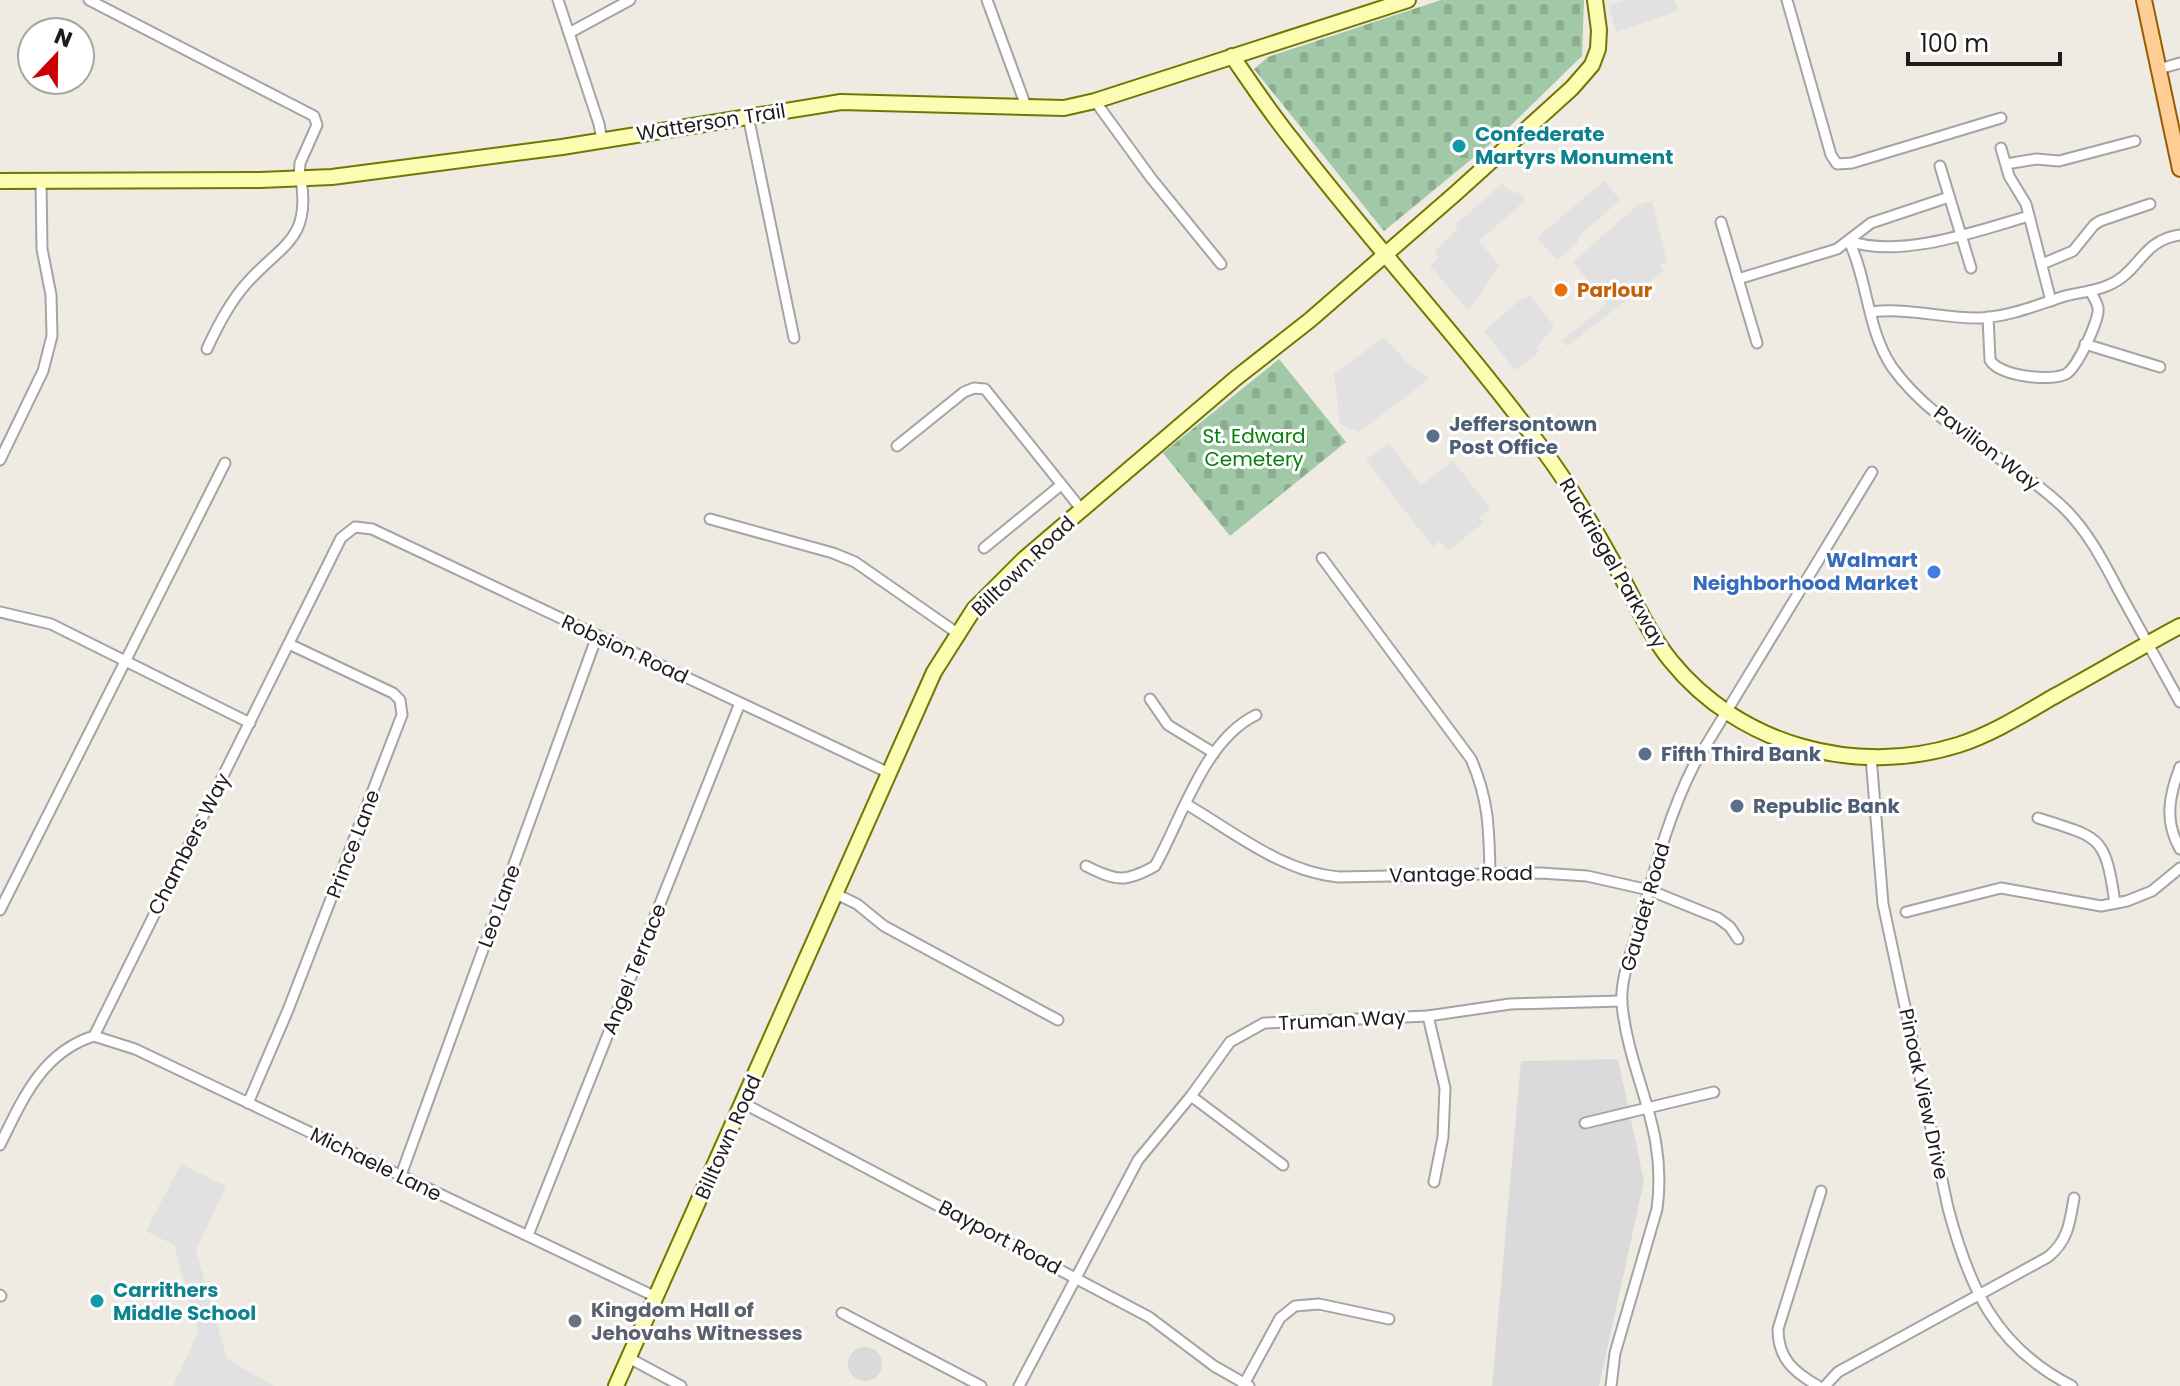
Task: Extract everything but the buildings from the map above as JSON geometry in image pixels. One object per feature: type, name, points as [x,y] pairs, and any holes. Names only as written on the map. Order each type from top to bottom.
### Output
[{"type":"main road","name":"Watterson Trail","points":[[0,181],[300,179],[412,168],[819,105],[861,102],[1064,108],[1095,101],[1382,4],[1408,0]]},
{"type":"main road","name":"Billtown Road","points":[[616,1386],[934,672],[957,633],[990,591],[1520,137],[1582,77],[1598,49],[1595,0]]},
{"type":"main road","points":[[2144,0],[2180,169]]},
{"type":"main road","name":"Ruckriegel Parkway","points":[[1232,56],[1296,145],[1489,377],[1552,461],[1670,660],[1726,713],[1769,735],[1804,748],[1871,757],[1933,752],[1985,735],[2180,626]]},
{"type":"street","points":[[89,0],[314,116],[317,125],[300,163],[304,200],[294,238],[244,286],[207,349]]},
{"type":"street","points":[[558,0],[602,140]]},
{"type":"street","points":[[569,33],[630,0]]},
{"type":"street","points":[[987,0],[1027,109]]},
{"type":"street","points":[[1787,0],[1831,155],[1837,164],[1852,163],[2001,118]]},
{"type":"street","points":[[2159,69],[2180,63]]},
{"type":"street","points":[[1095,101],[1221,264]]},
{"type":"street","points":[[748,116],[794,338]]},
{"type":"street","points":[[2006,164],[2036,159],[2059,161],[2135,141]]},
{"type":"street","points":[[2001,148],[2029,216],[2051,301]]},
{"type":"street","points":[[1940,166],[1971,268]]},
{"type":"street","points":[[1,454],[43,371],[52,336],[51,295],[42,249],[41,181]]},
{"type":"street","points":[[1738,279],[1837,249],[1871,223],[1949,197]]},
{"type":"street","points":[[2042,264],[2073,251],[2100,221],[2150,204]]},
{"type":"street","points":[[1849,241],[1869,248],[1948,240],[2029,216]]},
{"type":"street","points":[[1721,222],[1757,343]]},
{"type":"street","points":[[1871,312],[1901,309],[1988,317],[2036,307],[2121,279],[2154,243],[2180,235]]},
{"type":"street","name":"Pavilion Way","points":[[1849,241],[1857,257],[1884,353],[1903,380],[1939,415],[2039,486],[2067,512],[2093,543],[2180,702]]},
{"type":"street","points":[[1988,317],[1990,360],[2000,371],[2017,375],[2066,374],[2074,368],[2099,311],[2090,291]]},
{"type":"street","points":[[2085,344],[2160,367]]},
{"type":"street","points":[[897,446],[964,392],[974,388],[985,389],[1082,510]]},
{"type":"street","points":[[0,910],[225,463]]},
{"type":"street","name":"Gaudet Road","points":[[1611,1386],[1615,1353],[1657,1209],[1660,1171],[1658,1147],[1628,1038],[1622,1001],[1626,973],[1649,890],[1680,791],[1872,472]]},
{"type":"street","points":[[984,548],[1061,485]]},
{"type":"street","points":[[710,519],[855,562],[957,633]]},
{"type":"street","name":"Robsion Road","points":[[359,527],[372,529],[889,773]]},
{"type":"street","name":"Chambers Way","points":[[94,1036],[341,538],[349,530],[359,527]]},
{"type":"street","points":[[1322,558],[1471,759],[1488,811],[1490,873]]},
{"type":"street","points":[[0,612],[51,624],[250,723]]},
{"type":"street","name":"Leo Lane","points":[[401,1175],[597,636]]},
{"type":"street","name":"Prince Lane","points":[[248,1103],[288,1010],[402,715],[400,700],[393,693],[289,644]]},
{"type":"street","points":[[1150,699],[1168,725],[1214,753]]},
{"type":"street","name":"Angel Terrace","points":[[528,1235],[740,703]]},
{"type":"street","points":[[1086,866],[1117,880],[1140,875],[1155,866],[1214,753],[1230,732],[1256,715]]},
{"type":"street","name":"Pinoak View Drive","points":[[1871,757],[1883,904],[1961,1258],[1978,1295],[2002,1330],[2039,1366],[2072,1386]]},
{"type":"street","points":[[2180,767],[2169,803],[2172,834],[2180,849]]},
{"type":"street","name":"Vantage Road","points":[[1186,804],[1289,865],[1312,873],[1339,877],[1490,873],[1587,876],[1649,890],[1718,918],[1730,927],[1738,939]]},
{"type":"street","points":[[2038,818],[2088,834],[2100,843],[2108,860],[2115,903]]},
{"type":"street","points":[[1906,912],[2001,888],[2090,905],[2115,903],[2152,891],[2180,868]]},
{"type":"street","points":[[836,894],[870,912],[884,926],[1058,1020]]},
{"type":"street","name":"Truman Way","points":[[1019,1386],[1138,1160],[1191,1096],[1230,1042],[1264,1023],[1428,1016],[1510,1004],[1622,1001]]},
{"type":"street","points":[[1428,1016],[1445,1088],[1443,1137],[1434,1182]]},
{"type":"street","points":[[0,1143],[29,1087],[43,1069],[78,1041],[94,1036]]},
{"type":"street","name":"Michaele Lane","points":[[94,1036],[135,1049],[656,1297]]},
{"type":"street","points":[[1585,1123],[1714,1092]]},
{"type":"street","points":[[1191,1096],[1283,1165]]},
{"type":"street","name":"Bayport Road","points":[[743,1103],[1159,1323],[1214,1366],[1245,1385]]},
{"type":"street","points":[[1818,1386],[1785,1361],[1778,1329],[1821,1191]]},
{"type":"street","points":[[1825,1386],[1838,1372],[2056,1250],[2067,1233],[2074,1198]]},
{"type":"street","points":[[1245,1385],[1280,1318],[1295,1306],[1319,1304],[1389,1319]]},
{"type":"street","points":[[842,1313],[981,1386]]},
{"type":"street","points":[[629,1358],[681,1386]]},
{"type":"shaded area","points":[[1626,0],[1674,0],[1678,11],[1616,32],[1609,5]]},
{"type":"shaded area","points":[[1604,181],[1620,200],[1557,260],[1537,238]]},
{"type":"shaded area","points":[[1502,184],[1526,200],[1479,241],[1499,265],[1474,304],[1467,309],[1430,266],[1439,257],[1435,251],[1458,229],[1455,225]]},
{"type":"shaded area","points":[[1652,201],[1667,261],[1660,265],[1664,271],[1567,346],[1562,341],[1607,304],[1573,262],[1638,205]]},
{"type":"shaded area","points":[[1530,296],[1554,326],[1536,349],[1539,352],[1515,370],[1484,331],[1521,299]]},
{"type":"shaded area","points":[[1384,337],[1410,366],[1430,378],[1359,432],[1340,425],[1334,374]]},
{"type":"shaded area","points":[[1388,443],[1421,485],[1453,461],[1490,508],[1479,517],[1483,523],[1448,551],[1440,541],[1433,547],[1366,460]]},
{"type":"shaded area","points":[[1618,1059],[1644,1181],[1599,1386],[1492,1386],[1521,1061]]},
{"type":"shaded area","points":[[181,1164],[226,1186],[196,1250],[227,1359],[274,1386],[173,1386],[198,1333],[174,1245],[146,1231]]},
{"type":"shaded area","points":[[865,1347],[877,1352],[882,1364],[877,1376],[865,1381],[853,1376],[848,1364],[853,1352]]},
{"type":"green space","points":[[1441,0],[1584,0],[1582,56],[1501,135],[1384,231],[1254,69],[1268,57]]},
{"type":"green space","name":"St. Edward Cemetery","points":[[1279,359],[1346,442],[1230,536],[1163,453]]},
{"type":"place","name":"Confederate Martyrs Monument","points":[[1459,146]]},
{"type":"place","name":"Parlour","points":[[1561,290]]},
{"type":"place","name":"Jeffersontown Post Office","points":[[1433,436]]},
{"type":"place","name":"Walmart Neighborhood Market","points":[[1934,572]]},
{"type":"place","name":"Fifth Third Bank","points":[[1645,754]]},
{"type":"place","name":"Republic Bank","points":[[1737,806]]},
{"type":"place","name":"Carrithers Middle School","points":[[97,1301]]},
{"type":"place","name":"Kingdom Hall of Jehovahs Witnesses","points":[[575,1321]]}]
